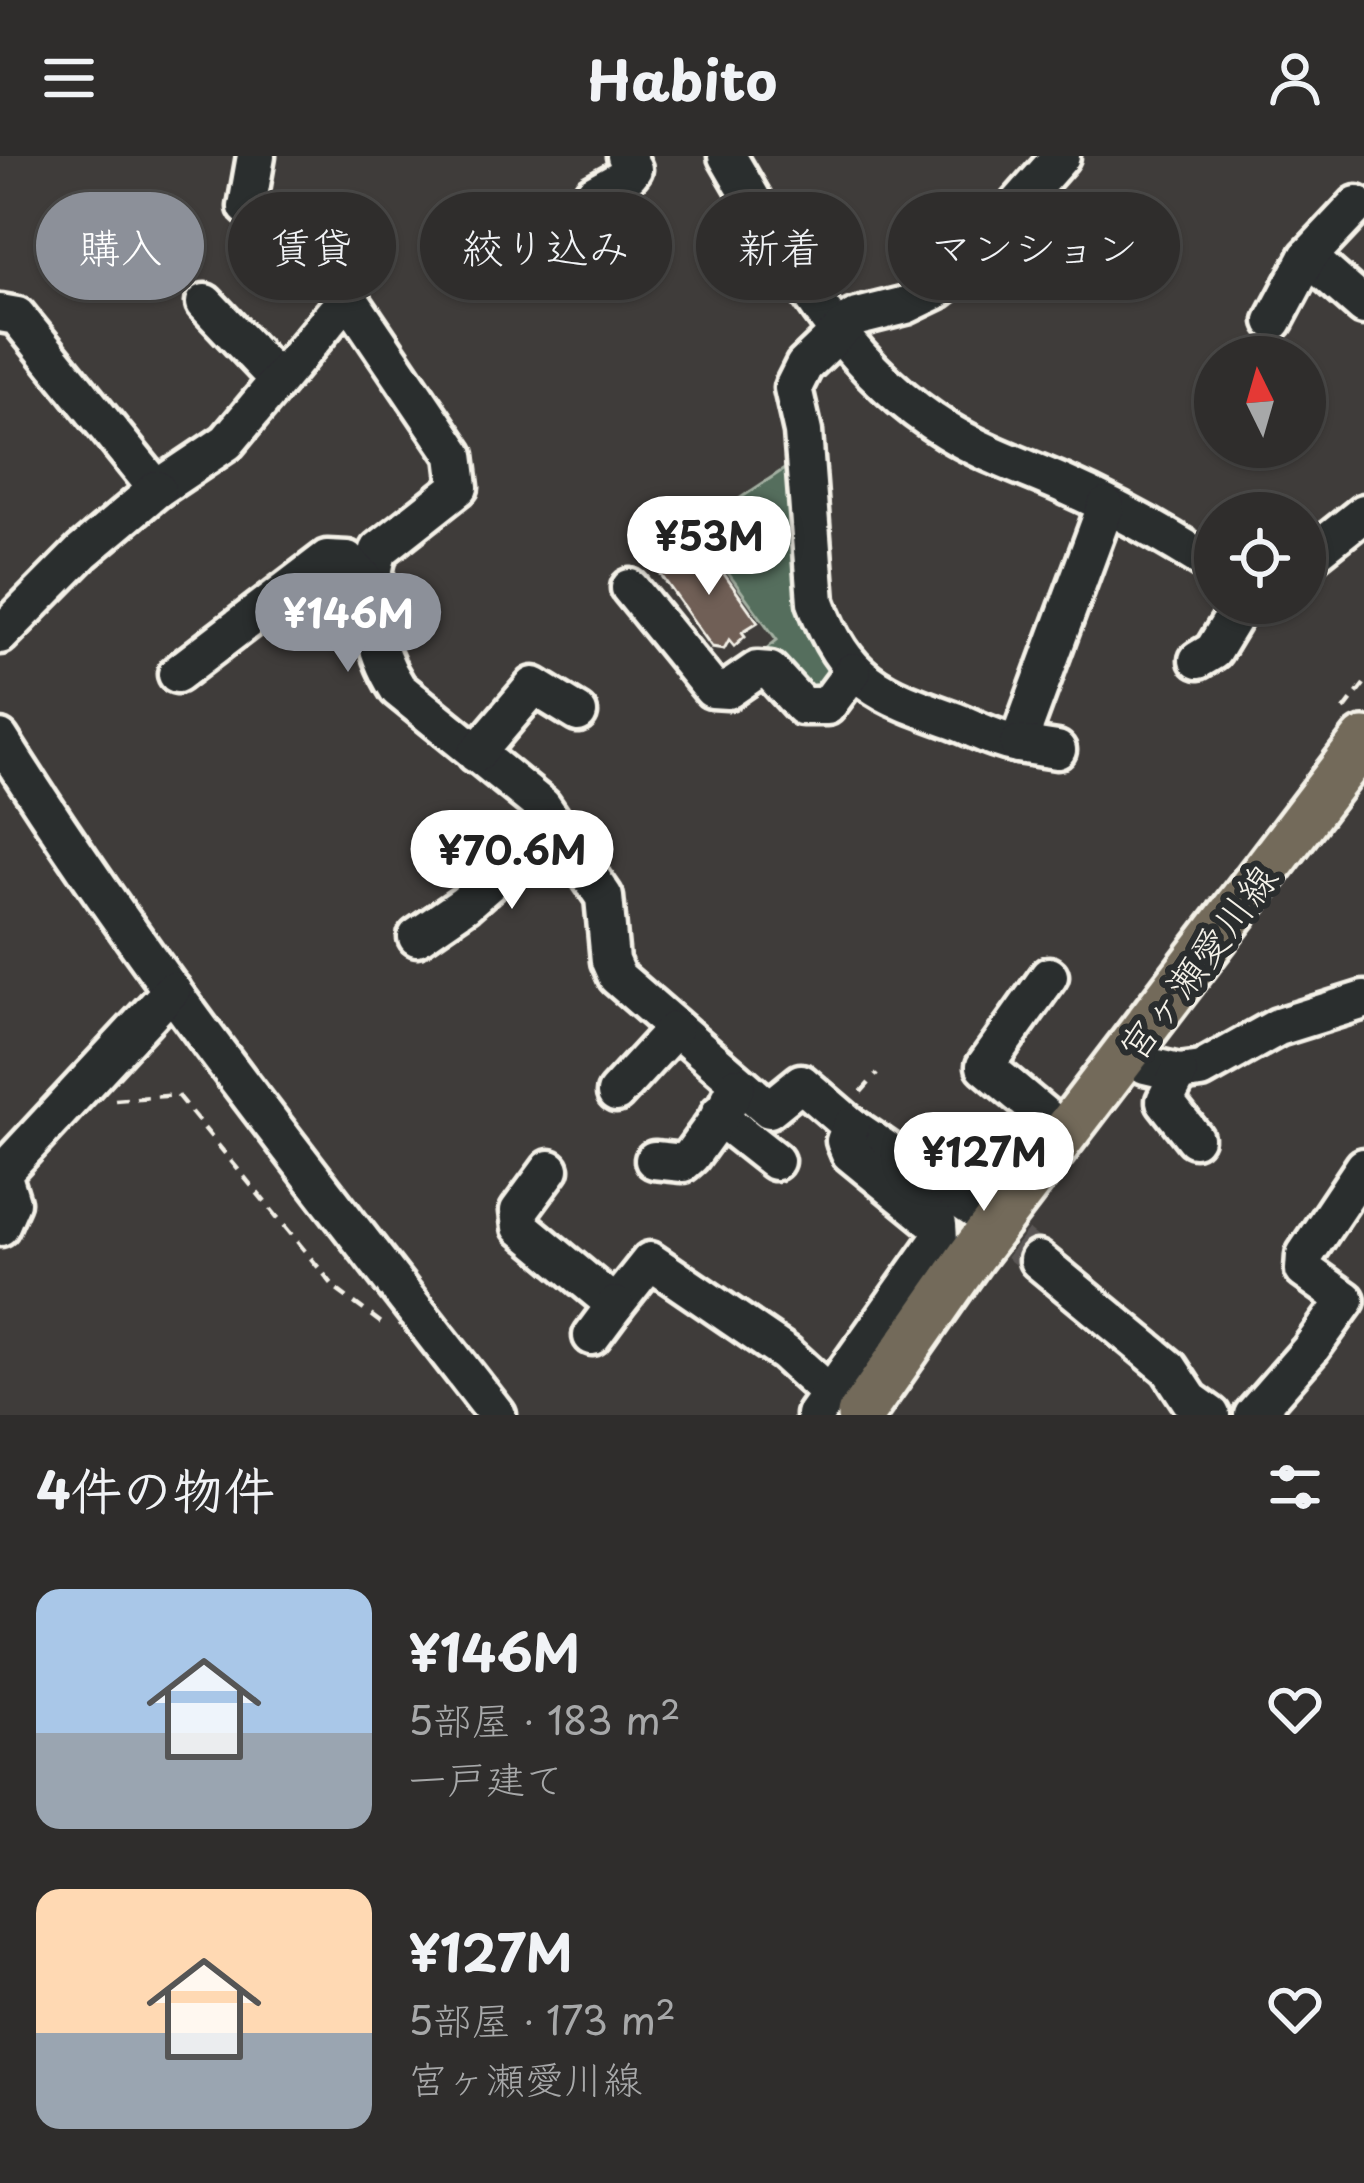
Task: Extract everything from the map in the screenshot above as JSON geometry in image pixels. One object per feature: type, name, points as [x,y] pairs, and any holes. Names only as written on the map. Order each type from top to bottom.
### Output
[{"type":"main road","name":"宮ヶ瀬愛川線","points":[[835,1408],[955,1248],[1065,1133],[1364,740]]},
{"type":"main road","name":"宮ヶ瀬愛川線","points":[[893,1415],[1064,1171],[1162,1069],[1364,781]]},
{"type":"street","points":[[250,192],[256,156]]},
{"type":"street","points":[[1057,750],[1000,741],[900,703],[853,671],[836,648],[816,602],[803,432],[793,388],[804,366],[854,318],[906,305],[955,276],[1060,156]]},
{"type":"street","points":[[740,161],[837,335],[876,378],[944,429],[1106,506],[1194,555]]},
{"type":"street","points":[[595,192],[629,162]]},
{"type":"street","points":[[1274,321],[1302,248],[1357,205]]},
{"type":"street","points":[[1302,248],[1364,306]]},
{"type":"street","points":[[0,635],[82,552],[157,489],[227,442],[345,300]]},
{"type":"street","points":[[350,300],[454,455],[460,477],[458,487],[379,550],[372,587],[374,637],[398,689],[542,806],[604,897],[610,961],[617,977],[674,1030],[728,1099],[769,1109],[801,1083],[851,1126],[975,1210]]},
{"type":"street","points":[[205,303],[278,380]]},
{"type":"street","points":[[0,313],[17,316],[53,380],[157,489]]},
{"type":"street","points":[[1018,744],[1106,506]]},
{"type":"street","points":[[1326,546],[1362,521]]},
{"type":"street","points":[[188,655],[289,572],[327,559],[347,560],[372,587]]},
{"type":"street","points":[[630,588],[712,689],[728,690],[757,670],[770,671],[802,706],[827,706],[853,671]]},
{"type":"street","points":[[1198,660],[1213,651],[1229,624]]},
{"type":"street","points":[[476,754],[534,686],[578,713]]},
{"type":"street","points":[[0,740],[86,872],[172,990],[497,1415]]},
{"type":"street","points":[[426,919],[554,826]]},
{"type":"street","points":[[1031,989],[985,1066],[1065,1133]]},
{"type":"street","points":[[0,1227],[11,1202],[2,1174],[172,990]]},
{"type":"street","points":[[1194,1138],[1166,1101],[1162,1069],[1202,1070],[1278,1028],[1364,1000]]},
{"type":"street","points":[[616,1093],[674,1030]]},
{"type":"street","points":[[654,1160],[683,1162],[728,1099]]},
{"type":"street","points":[[728,1099],[723,1120],[776,1161]]},
{"type":"street","points":[[851,1126],[845,1141],[850,1153],[938,1225],[955,1248]]},
{"type":"street","points":[[1253,1415],[1355,1305],[1304,1270],[1305,1255],[1364,1167]]},
{"type":"street","points":[[535,1178],[519,1211],[521,1226],[615,1305]]},
{"type":"street","points":[[1038,1260],[1169,1368],[1190,1400],[1211,1415]]},
{"type":"street","points":[[592,1336],[650,1261],[730,1298],[835,1408]]},
{"type":"path","points":[[107,1101],[177,1095],[338,1290],[382,1323],[397,1342]]},
{"type":"green space","points":[[798,460],[837,664],[812,690],[803,690],[765,650],[777,640],[695,528]]},
{"type":"building","points":[[702,543],[758,622],[742,632],[745,636],[734,646],[729,640],[724,649],[712,647],[659,572]]},
{"type":"tunnel","points":[[975,1210],[1038,1260]]}]
